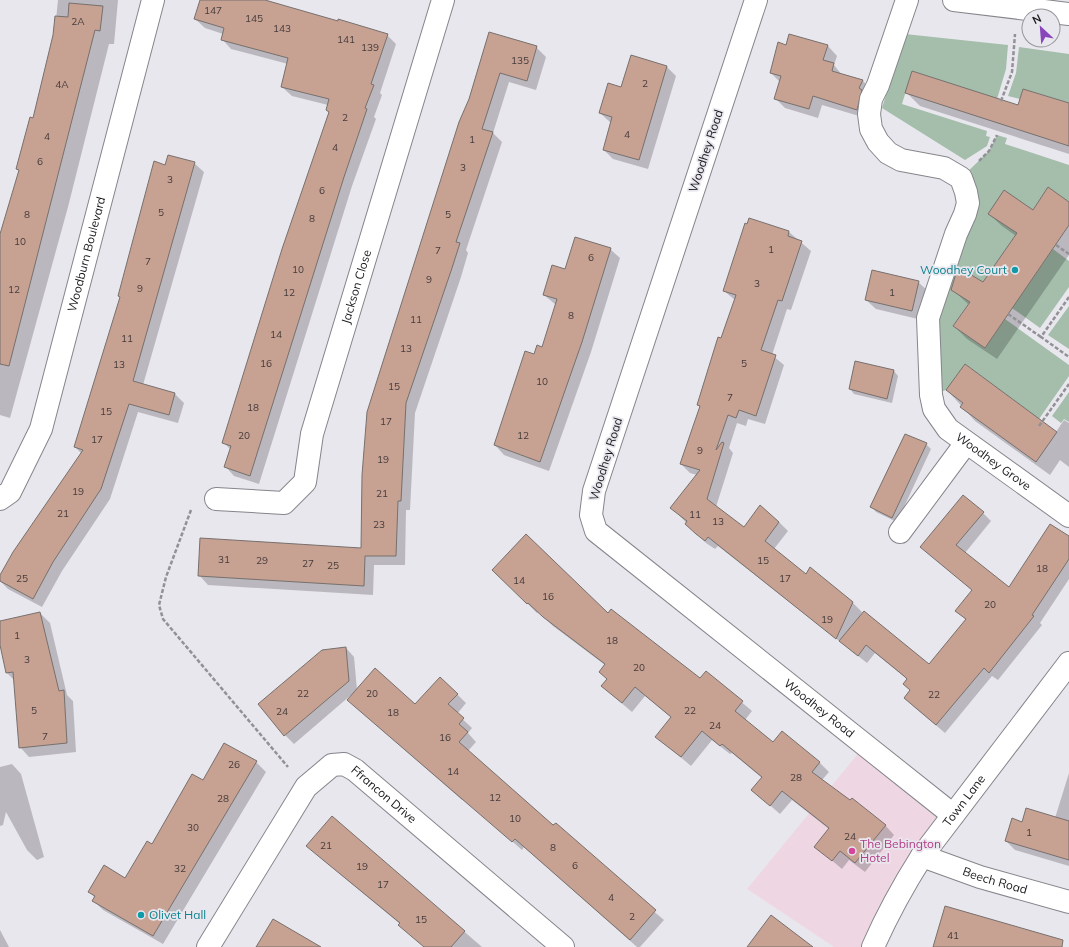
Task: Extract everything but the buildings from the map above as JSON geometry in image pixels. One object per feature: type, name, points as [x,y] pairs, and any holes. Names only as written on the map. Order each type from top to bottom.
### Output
[{"type":"street","name":"Woodburn Boulevard","points":[[0,500],[10,492],[41,429],[153,0]]},
{"type":"street","name":"Jackson Close","points":[[216,498],[284,503],[305,482],[312,434],[443,0]]},
{"type":"street","name":"Woodhey Road","points":[[756,0],[594,491],[590,515],[596,531],[953,815]]},
{"type":"street","name":"Woodhey Grove","points":[[907,0],[878,85],[871,99],[869,114],[871,129],[878,142],[888,153],[901,160],[944,168],[961,178],[968,203],[928,318],[931,395],[934,408],[948,429],[1069,516]]},
{"type":"street","points":[[954,0],[1069,14]]},
{"type":"street","points":[[900,532],[966,443]]},
{"type":"street","name":"Town Lane","points":[[873,947],[893,904],[922,856],[1069,663]]},
{"type":"street","name":"Ffrancon Drive","points":[[208,947],[306,787],[332,765],[344,764],[355,770],[563,947]]},
{"type":"street","name":"Beech Road","points":[[922,856],[980,877],[1069,902]]},
{"type":"path","points":[[1001,100],[1012,72],[1017,7]]},
{"type":"path","points":[[1056,244],[1069,254]]},
{"type":"path","points":[[1040,337],[1069,297]]},
{"type":"path","points":[[1008,314],[1069,357]]},
{"type":"path","points":[[1038,426],[1069,384]]},
{"type":"path","points":[[216,498],[196,498],[166,577],[159,605],[164,619],[306,787]]},
{"type":"shaded area","name":"The Bebington Hotel","points":[[865,745],[953,815],[873,947],[834,947],[747,889]]},
{"type":"green space","points":[[905,34],[1008,45],[1006,69],[997,99],[912,71],[902,104],[987,131],[986,136],[990,137],[987,146],[965,160],[882,108]]},
{"type":"green space","points":[[1019,47],[1069,54],[1069,103],[1023,89],[1020,99],[1008,96],[1016,73]]},
{"type":"green space","points":[[997,135],[1007,138],[1005,144],[1069,165],[1069,202],[1048,188],[953,326],[985,348],[1005,319],[1069,365],[1069,376],[1039,419],[965,364],[946,390],[931,395],[928,318],[956,234],[961,178],[989,151]]},
{"type":"green space","points":[[1053,249],[1069,261],[1069,287],[1040,328],[1012,308]]},
{"type":"green space","points":[[1069,306],[1069,349],[1048,335]]},
{"type":"green space","points":[[1069,392],[1069,422],[1064,419],[1061,423],[1052,416]]},
{"type":"place","name":"Woodhey Court","points":[[1015,270]]},
{"type":"place","name":"The Bebington Hotel","points":[[852,851]]},
{"type":"place","name":"Olivet Hall","points":[[141,915]]}]
